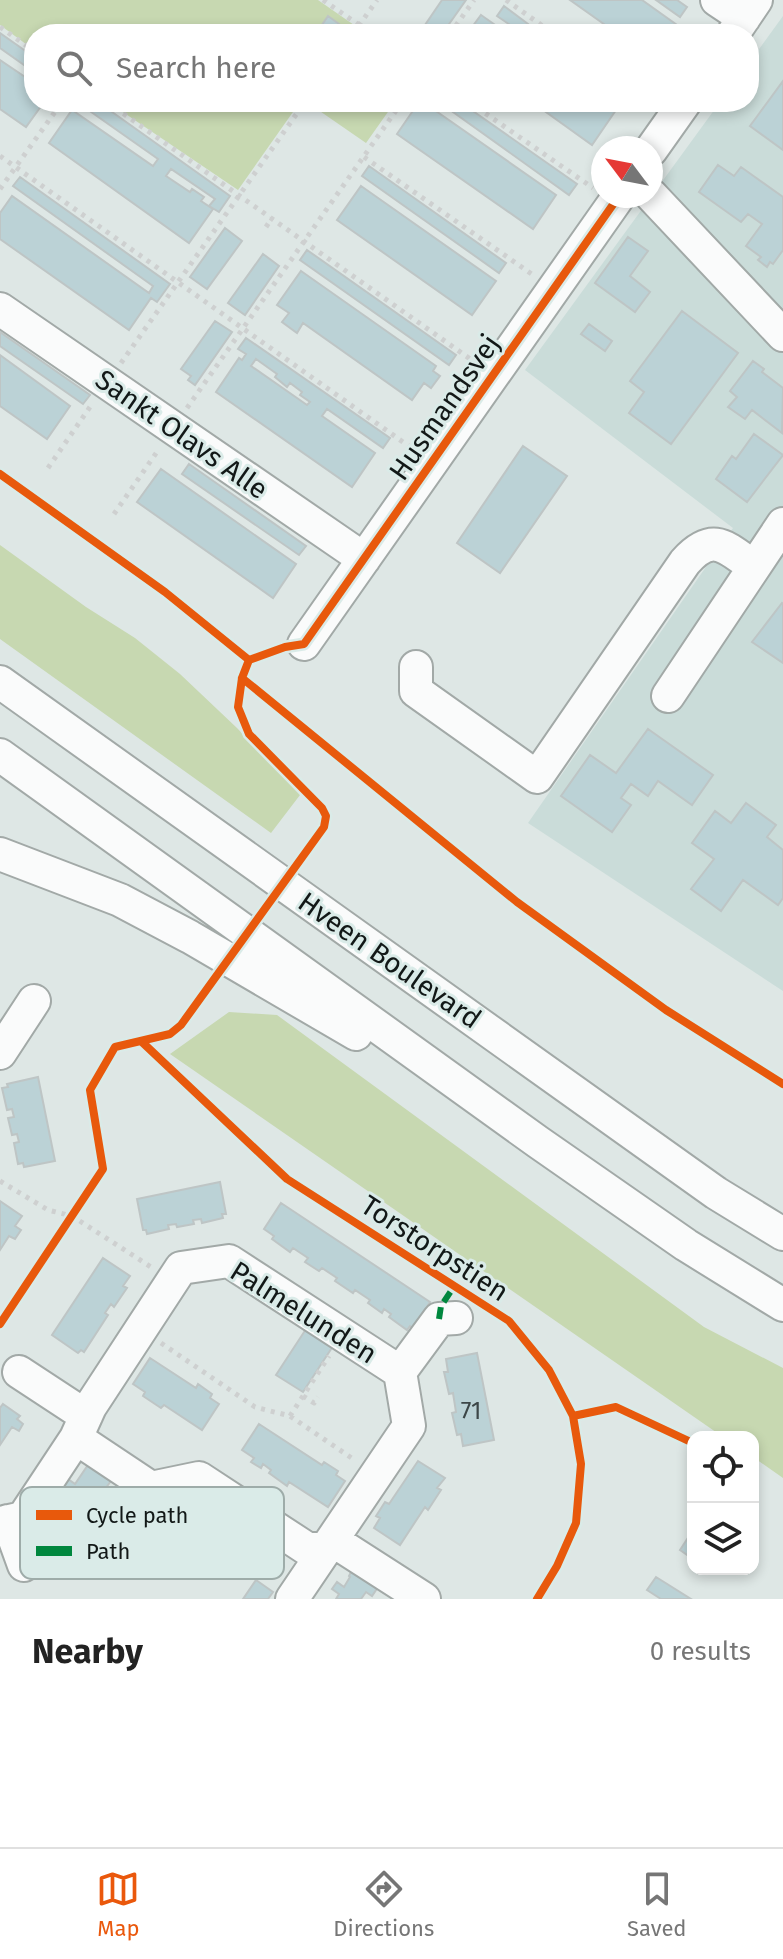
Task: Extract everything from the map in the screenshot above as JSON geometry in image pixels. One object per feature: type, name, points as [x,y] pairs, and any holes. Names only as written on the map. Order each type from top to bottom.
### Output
[{"type":"street","points":[[717,0],[744,17]]},
{"type":"street","points":[[661,136],[678,112]]},
{"type":"street","points":[[663,207],[780,327]]},
{"type":"street","name":"Husmandsvej","points":[[304,644],[610,208]]},
{"type":"street","name":"Sankt Olavs Alle","points":[[0,309],[364,559]]},
{"type":"street","points":[[668,696],[783,524]]},
{"type":"street","points":[[416,667],[416,691],[537,777],[695,551],[706,545],[722,544],[754,567]]},
{"type":"street","name":"Hveen Boulevard","points":[[0,682],[716,1193],[783,1234]]},
{"type":"street","points":[[0,755],[538,1142],[686,1245],[783,1305]]},
{"type":"street","points":[[0,854],[120,900],[190,937],[538,1142]]},
{"type":"street","points":[[0,1053],[34,1001]]},
{"type":"street","name":"Palmelunden","points":[[43,1487],[181,1268],[229,1261],[400,1372],[409,1426],[292,1599]]},
{"type":"street","points":[[400,1372],[439,1319],[456,1318]]},
{"type":"street","points":[[19,1372],[150,1487]]},
{"type":"street","points":[[156,1487],[199,1478],[213,1487]]},
{"type":"street","name":"Palmelunden","points":[[4,1522],[20,1556]]},
{"type":"street","points":[[284,1534],[309,1550],[340,1545],[424,1599]]},
{"type":"path","points":[[323,0],[356,24]]},
{"type":"path","points":[[360,24],[377,0]]},
{"type":"path","points":[[457,24],[474,0]]},
{"type":"path","points":[[506,0],[540,24]]},
{"type":"path","points":[[0,27],[24,44]]},
{"type":"path","points":[[0,189],[55,112]]},
{"type":"path","points":[[121,112],[493,376]]},
{"type":"path","points":[[48,468],[298,112]]},
{"type":"path","points":[[114,514],[395,112]]},
{"type":"path","points":[[483,112],[591,187]]},
{"type":"path","points":[[0,156],[432,462]]},
{"type":"path","points":[[364,157],[553,289]]},
{"type":"path","points":[[266,227],[272,218]]},
{"type":"path","points":[[0,1181],[48,1210],[72,1216],[173,1281]]},
{"type":"path","points":[[64,1228],[80,1204]]},
{"type":"path","points":[[140,1330],[255,1407],[290,1416],[376,1474]]},
{"type":"path","points":[[290,1416],[342,1335]]},
{"type":"path","points":[[303,1396],[314,1403],[318,1397]]},
{"type":"shaded area","points":[[783,16],[783,991],[528,823],[733,528],[525,370],[643,208],[663,208],[663,180],[713,112],[759,112],[759,49]]},
{"type":"green space","points":[[0,0],[318,0],[353,24],[24,24],[24,43],[0,25]]},
{"type":"green space","points":[[123,112],[293,112],[238,190]]},
{"type":"green space","points":[[321,112],[388,112],[366,143]]},
{"type":"green space","points":[[0,545],[135,638],[180,674],[237,728],[300,795],[271,833],[0,639]]},
{"type":"green space","points":[[229,1012],[277,1015],[704,1327],[783,1368],[783,1478],[759,1461],[759,1431],[714,1431],[170,1054]]},
{"type":"building","points":[[442,0],[466,0],[449,24],[426,24]]},
{"type":"building","points":[[570,0],[642,0],[676,24],[604,24]]},
{"type":"building","points":[[656,0],[677,0],[687,7],[680,17]]},
{"type":"building","points":[[504,6],[528,24],[509,24],[497,16]]},
{"type":"building","points":[[481,15],[494,24],[474,24]]},
{"type":"building","points":[[328,16],[339,24],[323,24]]},
{"type":"building","points":[[0,33],[24,50],[24,65],[0,48]]},
{"type":"building","points":[[0,60],[24,76],[24,112],[37,112],[26,127],[0,109]]},
{"type":"building","points":[[783,81],[783,150],[750,126]]},
{"type":"building","points":[[71,112],[75,112],[153,166],[158,159],[91,112],[112,112],[230,196],[219,212],[209,206],[215,199],[171,169],[166,176],[204,197],[201,201],[213,209],[189,243],[49,143]]},
{"type":"building","points":[[412,112],[437,112],[556,195],[533,229],[397,134]]},
{"type":"building","points":[[453,112],[474,112],[577,184],[569,195]]},
{"type":"building","points":[[546,112],[615,112],[598,136],[591,136],[591,144]]},
{"type":"building","points":[[718,165],[734,176],[741,167],[783,197],[783,250],[773,264],[770,262],[767,267],[758,260],[761,257],[746,246],[762,224],[748,214],[741,222],[699,192]]},
{"type":"building","points":[[369,166],[506,263],[499,273],[362,176]]},
{"type":"building","points":[[20,177],[170,284],[157,302],[151,298],[129,330],[0,239],[0,213],[12,196],[149,293],[153,286],[13,186]]},
{"type":"building","points":[[361,186],[496,281],[472,315],[337,220]]},
{"type":"building","points":[[225,228],[242,241],[207,289],[190,277]]},
{"type":"building","points":[[628,237],[648,251],[630,276],[650,292],[635,312],[595,283]]},
{"type":"building","points":[[307,250],[456,355],[449,365],[300,260]]},
{"type":"building","points":[[263,254],[279,266],[245,315],[228,303]]},
{"type":"building","points":[[301,271],[436,366],[433,371],[440,376],[431,388],[424,383],[412,400],[303,323],[297,333],[282,322],[289,313],[277,305]]},
{"type":"building","points":[[682,311],[738,353],[671,444],[629,413],[644,392],[630,381]]},
{"type":"building","points":[[215,321],[232,332],[195,385],[188,380],[191,376],[181,369]]},
{"type":"building","points":[[589,324],[612,341],[605,351],[581,334]]},
{"type":"building","points":[[0,332],[90,395],[83,404],[0,346]]},
{"type":"building","points":[[246,338],[390,438],[383,448],[327,409],[322,416],[375,453],[352,487],[216,392],[239,358],[242,360],[246,354],[238,349]],"holes":[[[256,359],[277,374],[275,377],[287,387],[290,383],[310,402],[307,405],[251,366]]]},
{"type":"building","points":[[0,355],[70,406],[47,439],[0,406]]},
{"type":"building","points":[[753,361],[783,388],[782,433],[752,410],[745,419],[728,407],[737,397],[730,391]]},
{"type":"building","points":[[754,434],[783,455],[747,502],[716,479],[732,456],[736,459]]},
{"type":"building","points":[[523,446],[567,476],[500,573],[457,543]]},
{"type":"building","points":[[189,464],[306,546],[299,555],[182,474]]},
{"type":"building","points":[[161,469],[296,564],[273,598],[137,502]]},
{"type":"building","points":[[783,604],[783,663],[752,642]]},
{"type":"building","points":[[648,729],[713,775],[692,805],[658,781],[648,796],[631,784],[621,798],[631,805],[612,832],[561,796],[590,755],[616,773]]},
{"type":"building","points":[[746,803],[776,825],[767,837],[783,850],[783,898],[778,905],[743,880],[721,911],[691,889],[714,859],[692,843],[715,811],[731,823]]},
{"type":"building","points":[[38,1077],[55,1161],[24,1167],[23,1163],[18,1164],[14,1143],[19,1142],[17,1134],[12,1135],[8,1118],[14,1117],[12,1109],[7,1110],[2,1088]]},
{"type":"building","points":[[220,1182],[226,1214],[222,1214],[223,1218],[202,1223],[201,1219],[193,1220],[194,1224],[177,1227],[176,1224],[168,1225],[169,1229],[147,1234],[143,1230],[137,1199]]},
{"type":"building","points":[[0,1201],[22,1216],[15,1226],[21,1230],[15,1239],[9,1236],[0,1250]]},
{"type":"building","points":[[281,1203],[430,1302],[413,1328],[410,1326],[407,1330],[389,1317],[391,1314],[384,1309],[382,1313],[368,1303],[370,1300],[335,1281],[337,1278],[322,1268],[319,1271],[305,1262],[308,1258],[293,1248],[290,1252],[272,1239],[274,1236],[264,1229]]},
{"type":"building","points":[[103,1258],[130,1276],[123,1286],[127,1288],[114,1307],[111,1304],[105,1313],[108,1315],[84,1352],[81,1350],[78,1353],[52,1335]]},
{"type":"building","points":[[308,1326],[335,1343],[303,1392],[276,1375]]},
{"type":"building","points":[[477,1353],[494,1440],[463,1446],[452,1413],[456,1412],[453,1393],[449,1394],[444,1372],[448,1372],[446,1359]]},
{"type":"building","points":[[150,1358],[196,1388],[198,1384],[212,1394],[210,1398],[219,1404],[202,1430],[164,1405],[161,1408],[143,1396],[145,1392],[133,1384]]},
{"type":"building","points":[[3,1404],[20,1416],[17,1419],[23,1424],[19,1431],[12,1427],[0,1445],[0,1408]]},
{"type":"building","points":[[259,1424],[322,1465],[324,1462],[338,1471],[336,1475],[345,1481],[328,1507],[289,1482],[287,1486],[269,1473],[271,1470],[263,1464],[261,1468],[251,1462],[254,1458],[242,1450]]},
{"type":"building","points":[[418,1461],[445,1478],[428,1510],[425,1507],[400,1545],[374,1528],[380,1518],[376,1516],[385,1502],[389,1504]]},
{"type":"building","points":[[90,1462],[113,1478],[107,1487],[64,1486],[68,1479],[75,1484]]},
{"type":"building","points":[[687,1539],[687,1555],[680,1550]]},
{"type":"building","points":[[358,1565],[382,1581],[372,1596],[366,1592],[361,1599],[336,1599],[339,1594],[332,1589],[337,1582],[344,1587]]},
{"type":"building","points":[[656,1577],[691,1599],[661,1599],[647,1590]]},
{"type":"building","points":[[256,1580],[273,1592],[268,1599],[243,1599]]},
{"type":"marked path","points":[[439,1319],[441,1306],[455,1285]]},
{"type":"cycle path","points":[[0,1324],[103,1169],[90,1090],[115,1047],[170,1034],[181,1025],[324,827],[326,816],[322,808],[249,734],[238,707],[242,678],[249,660],[285,647],[304,644],[611,208]]},
{"type":"cycle path","points":[[0,474],[165,592],[249,660]]},
{"type":"cycle path","points":[[242,678],[517,902],[666,1010],[783,1084]]},
{"type":"cycle path","name":"Torstorpstien","points":[[142,1042],[287,1179],[509,1321],[549,1370],[573,1416],[581,1464],[576,1523],[557,1566],[537,1599]]},
{"type":"cycle path","points":[[573,1416],[616,1407],[687,1440]]}]
